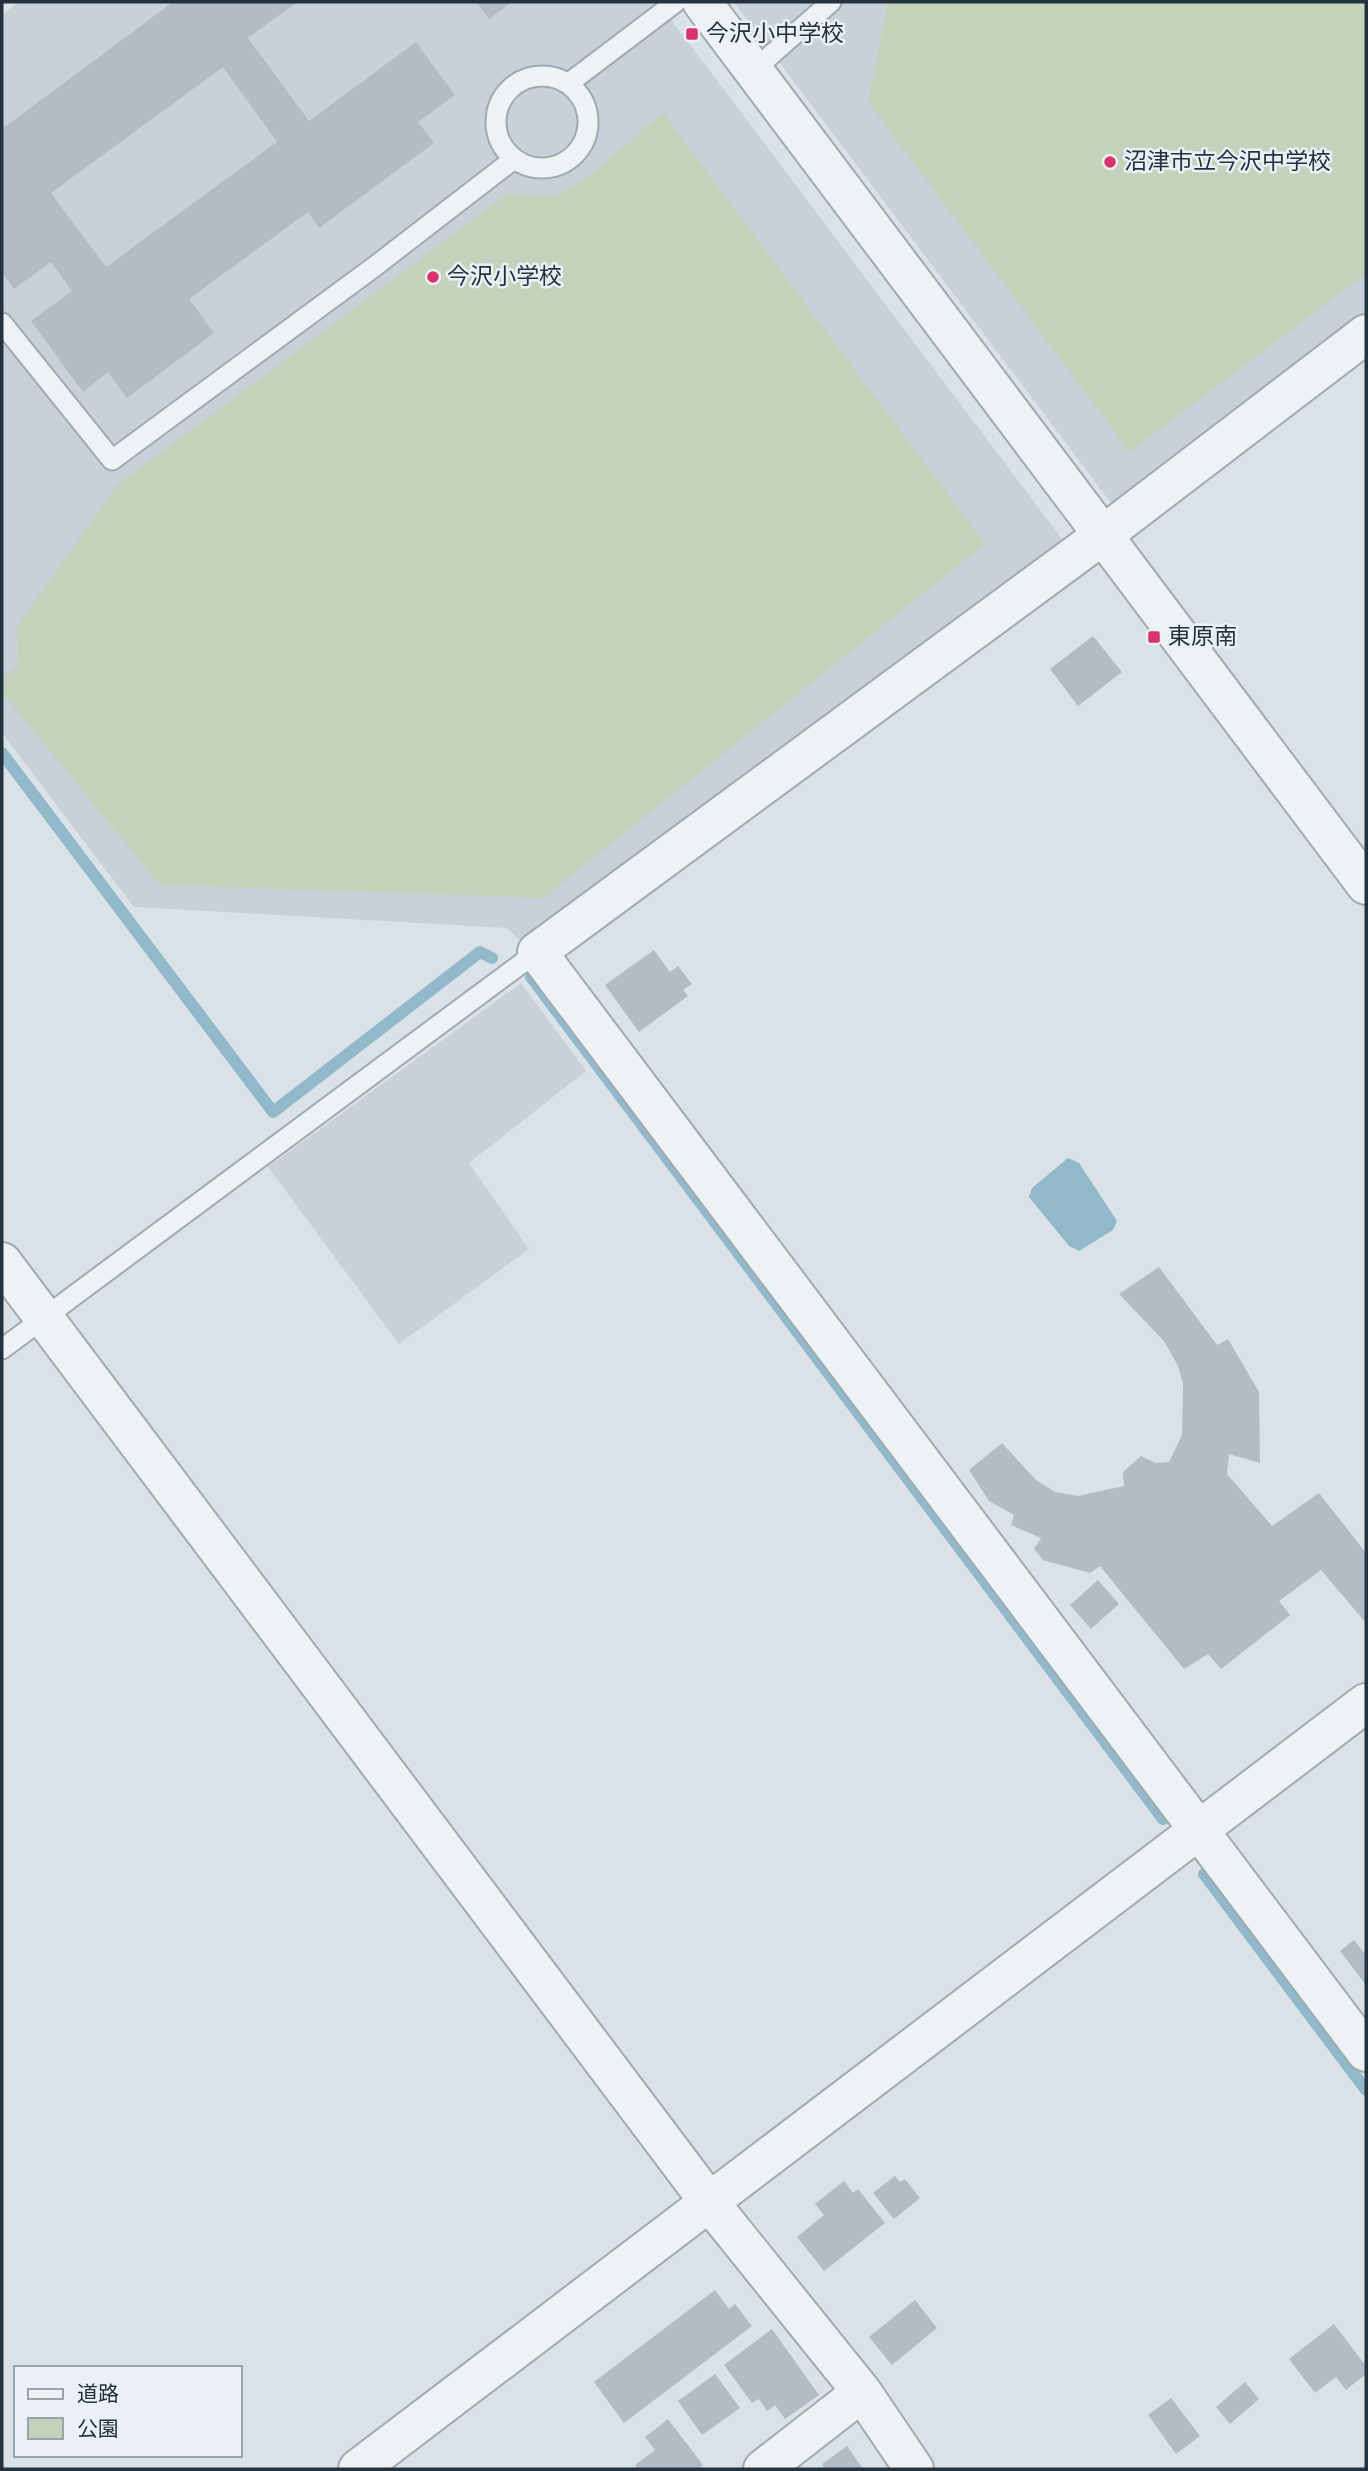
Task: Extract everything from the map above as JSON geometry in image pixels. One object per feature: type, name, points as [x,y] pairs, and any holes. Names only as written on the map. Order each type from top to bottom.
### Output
[{"type":"street","points":[[702,2],[1366,885]]},
{"type":"street","points":[[1366,334],[1103,535],[537,952],[1366,2052]]},
{"type":"street","points":[[2,1262],[710,2203],[862,2392],[914,2469]]},
{"type":"street","points":[[358,2469],[1366,1703]]},
{"type":"street","points":[[762,2469],[862,2392]]},
{"type":"lane","points":[[569,83],[676,2]]},
{"type":"lane","points":[[754,70],[831,2]]},
{"type":"lane","points":[[538,75],[554,76],[569,83],[587,107],[587,136],[580,149],[556,167],[541,169],[514,159],[503,147],[496,132],[500,101],[510,88],[523,79],[538,75]]},
{"type":"lane","points":[[2,323],[112,460],[374,267],[514,159]]},
{"type":"lane","points":[[2,1349],[537,952]]},
{"type":"shaded area","name":"今沢小学校","points":[[19,2],[658,2],[1062,539],[528,948],[507,928],[134,907],[2,733],[2,15]]},
{"type":"shaded area","name":"沼津市立今沢中学校","points":[[734,2],[1366,2],[1366,322],[1117,511]]},
{"type":"shaded area","points":[[521,983],[586,1071],[469,1163],[529,1249],[399,1344],[268,1167]]},
{"type":"green space","name":"沼津市立今沢中学校","points":[[888,2],[1366,2],[1366,274],[1130,452],[868,102]]},
{"type":"green space","name":"今沢小学校","points":[[663,113],[985,544],[544,898],[160,885],[2,693],[2,680],[19,663],[16,628],[117,485],[507,194],[555,196],[585,179]]},
{"type":"water","points":[[1068,1158],[1079,1163],[1117,1221],[1113,1230],[1079,1251],[1069,1246],[1029,1197],[1032,1188]]},
{"type":"building","points":[[173,2],[297,2],[248,38],[309,121],[416,42],[455,95],[418,122],[434,143],[319,228],[308,212],[189,299],[214,333],[127,398],[108,372],[83,392],[31,321],[72,291],[51,262],[14,289],[2,272],[2,129]],"holes":[[[223,67],[277,142],[106,267],[51,193]]]},
{"type":"building","points":[[476,2],[512,2],[489,19]]},
{"type":"building","points":[[1093,636],[1122,672],[1078,706],[1050,669]]},
{"type":"building","points":[[654,950],[670,972],[678,966],[692,984],[683,990],[688,996],[639,1032],[605,985]]},
{"type":"building","points":[[1159,1267],[1217,1345],[1228,1339],[1259,1392],[1260,1463],[1229,1454],[1227,1474],[1272,1526],[1319,1493],[1366,1553],[1366,1623],[1321,1570],[1279,1601],[1290,1615],[1221,1669],[1208,1654],[1184,1669],[1100,1566],[1090,1573],[1043,1560],[1034,1549],[1041,1538],[1011,1525],[1014,1515],[989,1501],[969,1470],[1002,1443],[1036,1480],[1055,1492],[1078,1496],[1124,1486],[1123,1472],[1141,1456],[1156,1463],[1169,1462],[1182,1435],[1183,1384],[1178,1366],[1164,1341],[1119,1294]]},
{"type":"building","points":[[1098,1580],[1119,1604],[1091,1629],[1070,1605]]},
{"type":"building","points":[[1354,1940],[1366,1955],[1366,1985],[1340,1951]]},
{"type":"building","points":[[895,2176],[900,2182],[905,2179],[920,2198],[894,2219],[873,2193]]},
{"type":"building","points":[[844,2181],[853,2193],[858,2189],[885,2223],[824,2271],[797,2237],[824,2215],[815,2204]]},
{"type":"building","points":[[715,2290],[729,2309],[735,2304],[752,2326],[624,2423],[594,2382]]},
{"type":"building","points":[[915,2300],[937,2328],[892,2365],[869,2337]]},
{"type":"building","points":[[1334,2324],[1366,2366],[1366,2374],[1346,2390],[1336,2377],[1315,2393],[1289,2359]]},
{"type":"building","points":[[772,2329],[819,2395],[785,2419],[775,2405],[767,2411],[759,2399],[752,2403],[724,2365]]},
{"type":"building","points":[[715,2374],[740,2408],[702,2435],[678,2401]]},
{"type":"building","points":[[1245,2382],[1259,2399],[1230,2424],[1216,2407]]},
{"type":"building","points":[[1171,2398],[1200,2436],[1176,2454],[1148,2415]]},
{"type":"building","points":[[668,2419],[703,2465],[698,2469],[638,2469],[635,2465],[655,2450],[645,2437]]},
{"type":"building","points":[[847,2446],[863,2469],[825,2469],[822,2464]]},
{"type":"waterway","points":[[2,753],[273,1112],[480,952],[492,958]]},
{"type":"waterway","points":[[531,977],[1163,1819]]},
{"type":"waterway","points":[[1204,1874],[1366,2090]]},
{"type":"place","name":"今沢小中学校","points":[[692,34]]},
{"type":"place","name":"沼津市立今沢中学校","points":[[1110,162]]},
{"type":"place","name":"今沢小学校","points":[[433,277]]},
{"type":"place","name":"東原南","points":[[1154,637]]}]
